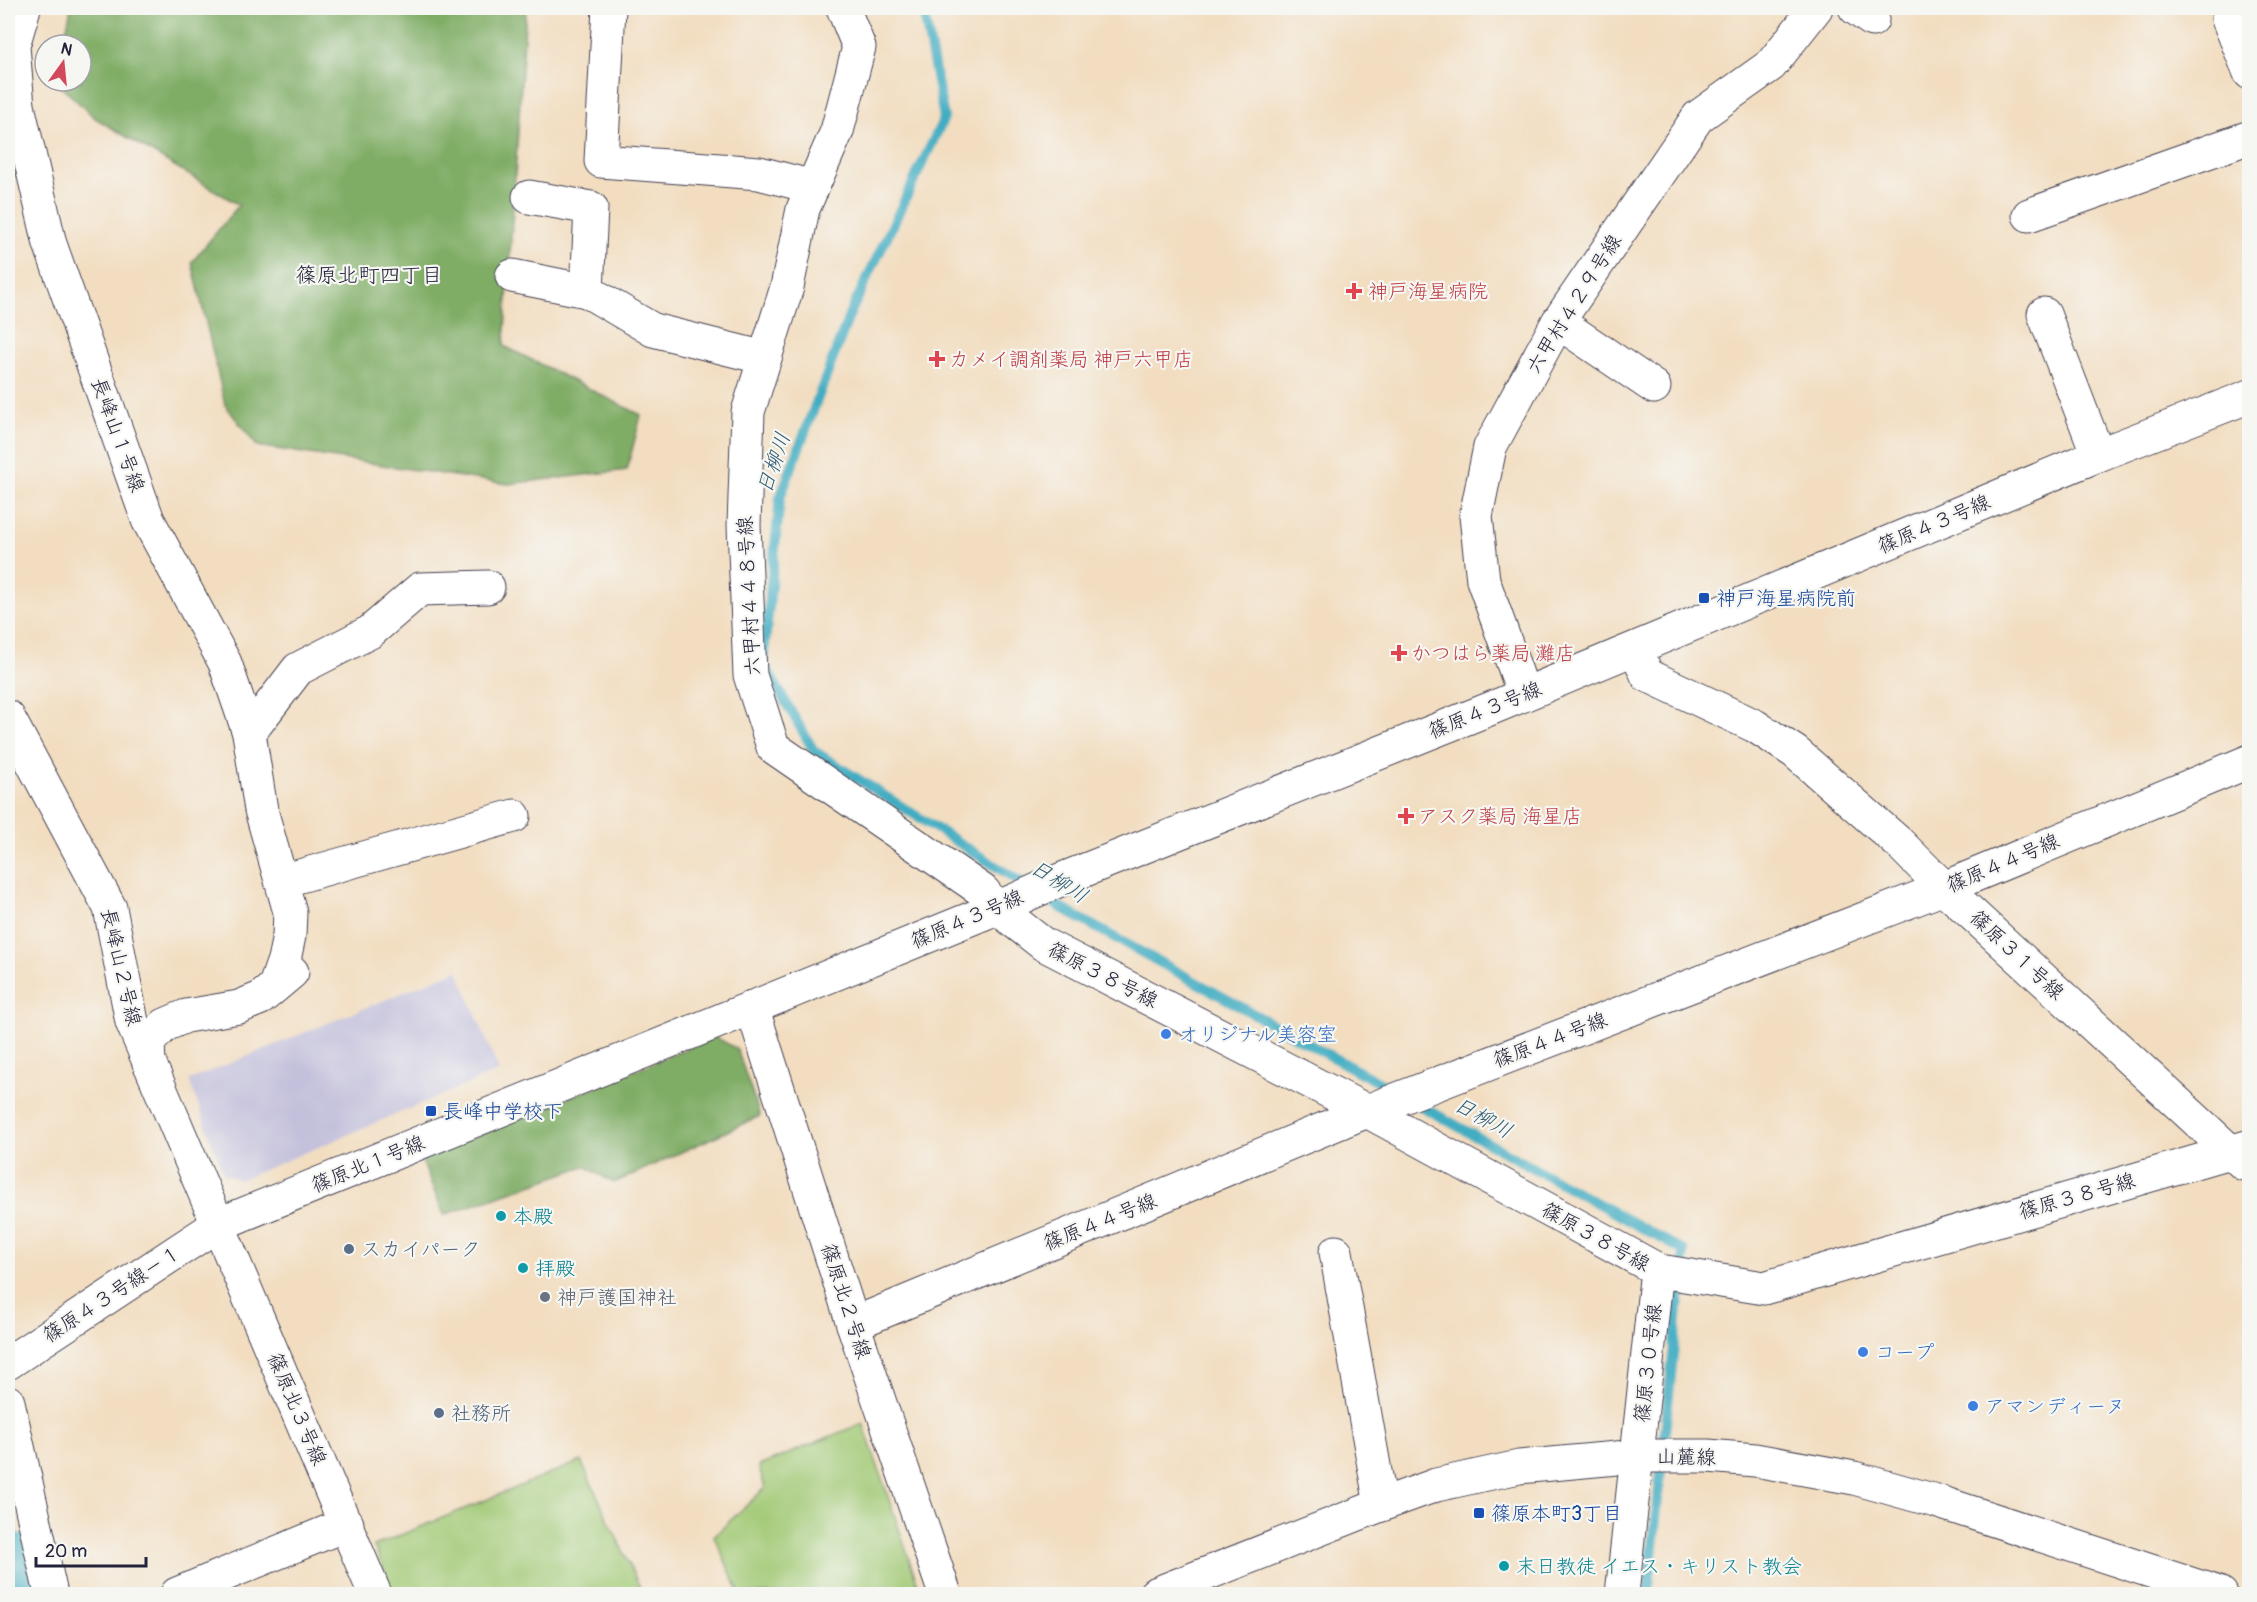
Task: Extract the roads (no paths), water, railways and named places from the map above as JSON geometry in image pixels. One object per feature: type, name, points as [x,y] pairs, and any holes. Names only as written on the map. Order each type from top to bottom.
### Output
[{"type":"street","name":"長峰山１号線","points":[[24,8],[13,46],[13,98],[50,244],[148,520],[225,663],[249,733],[261,810],[292,878],[290,936],[275,986],[261,998],[239,1007],[186,1016],[165,1025],[148,1042],[149,1063]]},
{"type":"street","points":[[609,8],[601,161],[759,173],[813,187]]},
{"type":"street","name":"六甲村４４８号線","points":[[843,8],[860,47],[837,131],[803,209],[787,287],[748,412],[744,525],[750,675],[773,747],[1003,904]]},
{"type":"street","name":"六甲村４２９号線","points":[[1524,694],[1484,580],[1476,516],[1490,447],[1558,322],[1698,117],[1771,65],[1816,8]]},
{"type":"street","points":[[2228,19],[2250,73]]},
{"type":"street","points":[[2029,215],[2250,137]]},
{"type":"street","points":[[529,197],[591,208],[587,291]]},
{"type":"street","points":[[512,276],[587,291],[653,330],[765,358]]},
{"type":"street","points":[[2044,314],[2098,455]]},
{"type":"street","points":[[1558,322],[1654,387]]},
{"type":"street","name":"篠原４３号線","points":[[752,1007],[1060,880],[1636,649],[2098,455],[2250,396]]},
{"type":"street","points":[[249,733],[298,669],[370,632],[420,589],[488,587]]},
{"type":"street","name":"篠原３１号線","points":[[1636,649],[1647,675],[1755,726],[1795,752],[1899,843],[1944,888],[2243,1156]]},
{"type":"street","name":"長峰山２号線","points":[[8,717],[110,908],[132,1022],[217,1225]]},
{"type":"street","name":"篠原４４号線","points":[[853,1324],[1372,1109],[1944,888],[2250,761]]},
{"type":"street","points":[[292,878],[514,816]]},
{"type":"street","name":"篠原３８号線","points":[[1003,904],[1043,944],[1372,1109],[1659,1271],[1764,1288],[2243,1156]]},
{"type":"street","name":"篠原北１号線","points":[[217,1225],[752,1007]]},
{"type":"street","name":"篠原北２号線","points":[[752,1007],[853,1324],[945,1594]]},
{"type":"street","name":"篠原４３号線－１","points":[[8,1363],[217,1225]]},
{"type":"street","name":"篠原北３号線","points":[[217,1225],[347,1524],[375,1594]]},
{"type":"street","points":[[1336,1252],[1381,1505]]},
{"type":"street","name":"篠原３０号線","points":[[1622,1594],[1659,1271]]},
{"type":"street","points":[[8,1402],[51,1594]]},
{"type":"street","name":"山麓線","points":[[1155,1594],[1436,1485],[1519,1467],[1638,1456],[1708,1456],[1755,1460],[1854,1478],[1936,1501],[2221,1594]]},
{"type":"street","points":[[177,1594],[217,1587],[347,1524]]},
{"type":"waterway","name":"日柳川","points":[[923,8],[944,118],[849,316],[780,498],[763,663],[814,751],[1068,912],[1396,1092]]},
{"type":"waterway","name":"日柳川","points":[[1412,1101],[1684,1251],[1648,1594]]},
{"type":"waterway","points":[[8,1564],[15,1594]]},
{"type":"place","name":"神戸海星病院","points":[[1354,291]]},
{"type":"place","name":"カメイ調剤薬局 神戸六甲店","points":[[937,359]]},
{"type":"place","name":"神戸海星病院前","points":[[1704,598]]},
{"type":"place","name":"かつはら薬局 灘店","points":[[1399,653]]},
{"type":"place","name":"アスク薬局 海星店","points":[[1406,816]]},
{"type":"place","name":"オリジナル美容室","points":[[1166,1034]]},
{"type":"place","name":"長峰中学校下","points":[[431,1111]]},
{"type":"place","name":"本殿","points":[[501,1216]]},
{"type":"place","name":"スカイパーク","points":[[349,1249]]},
{"type":"place","name":"拝殿","points":[[523,1268]]},
{"type":"place","name":"神戸護国神社","points":[[545,1297]]},
{"type":"place","name":"コープ","points":[[1863,1352]]},
{"type":"place","name":"アマンディーヌ","points":[[1973,1406]]},
{"type":"place","name":"社務所","points":[[439,1413]]},
{"type":"place","name":"篠原本町3丁目","points":[[1479,1513]]},
{"type":"place","name":"末日教徒 イエス・キリスト教会","points":[[1504,1566]]},
{"type":"district","name":"篠原北町四丁目","points":[[369,275]]}]
